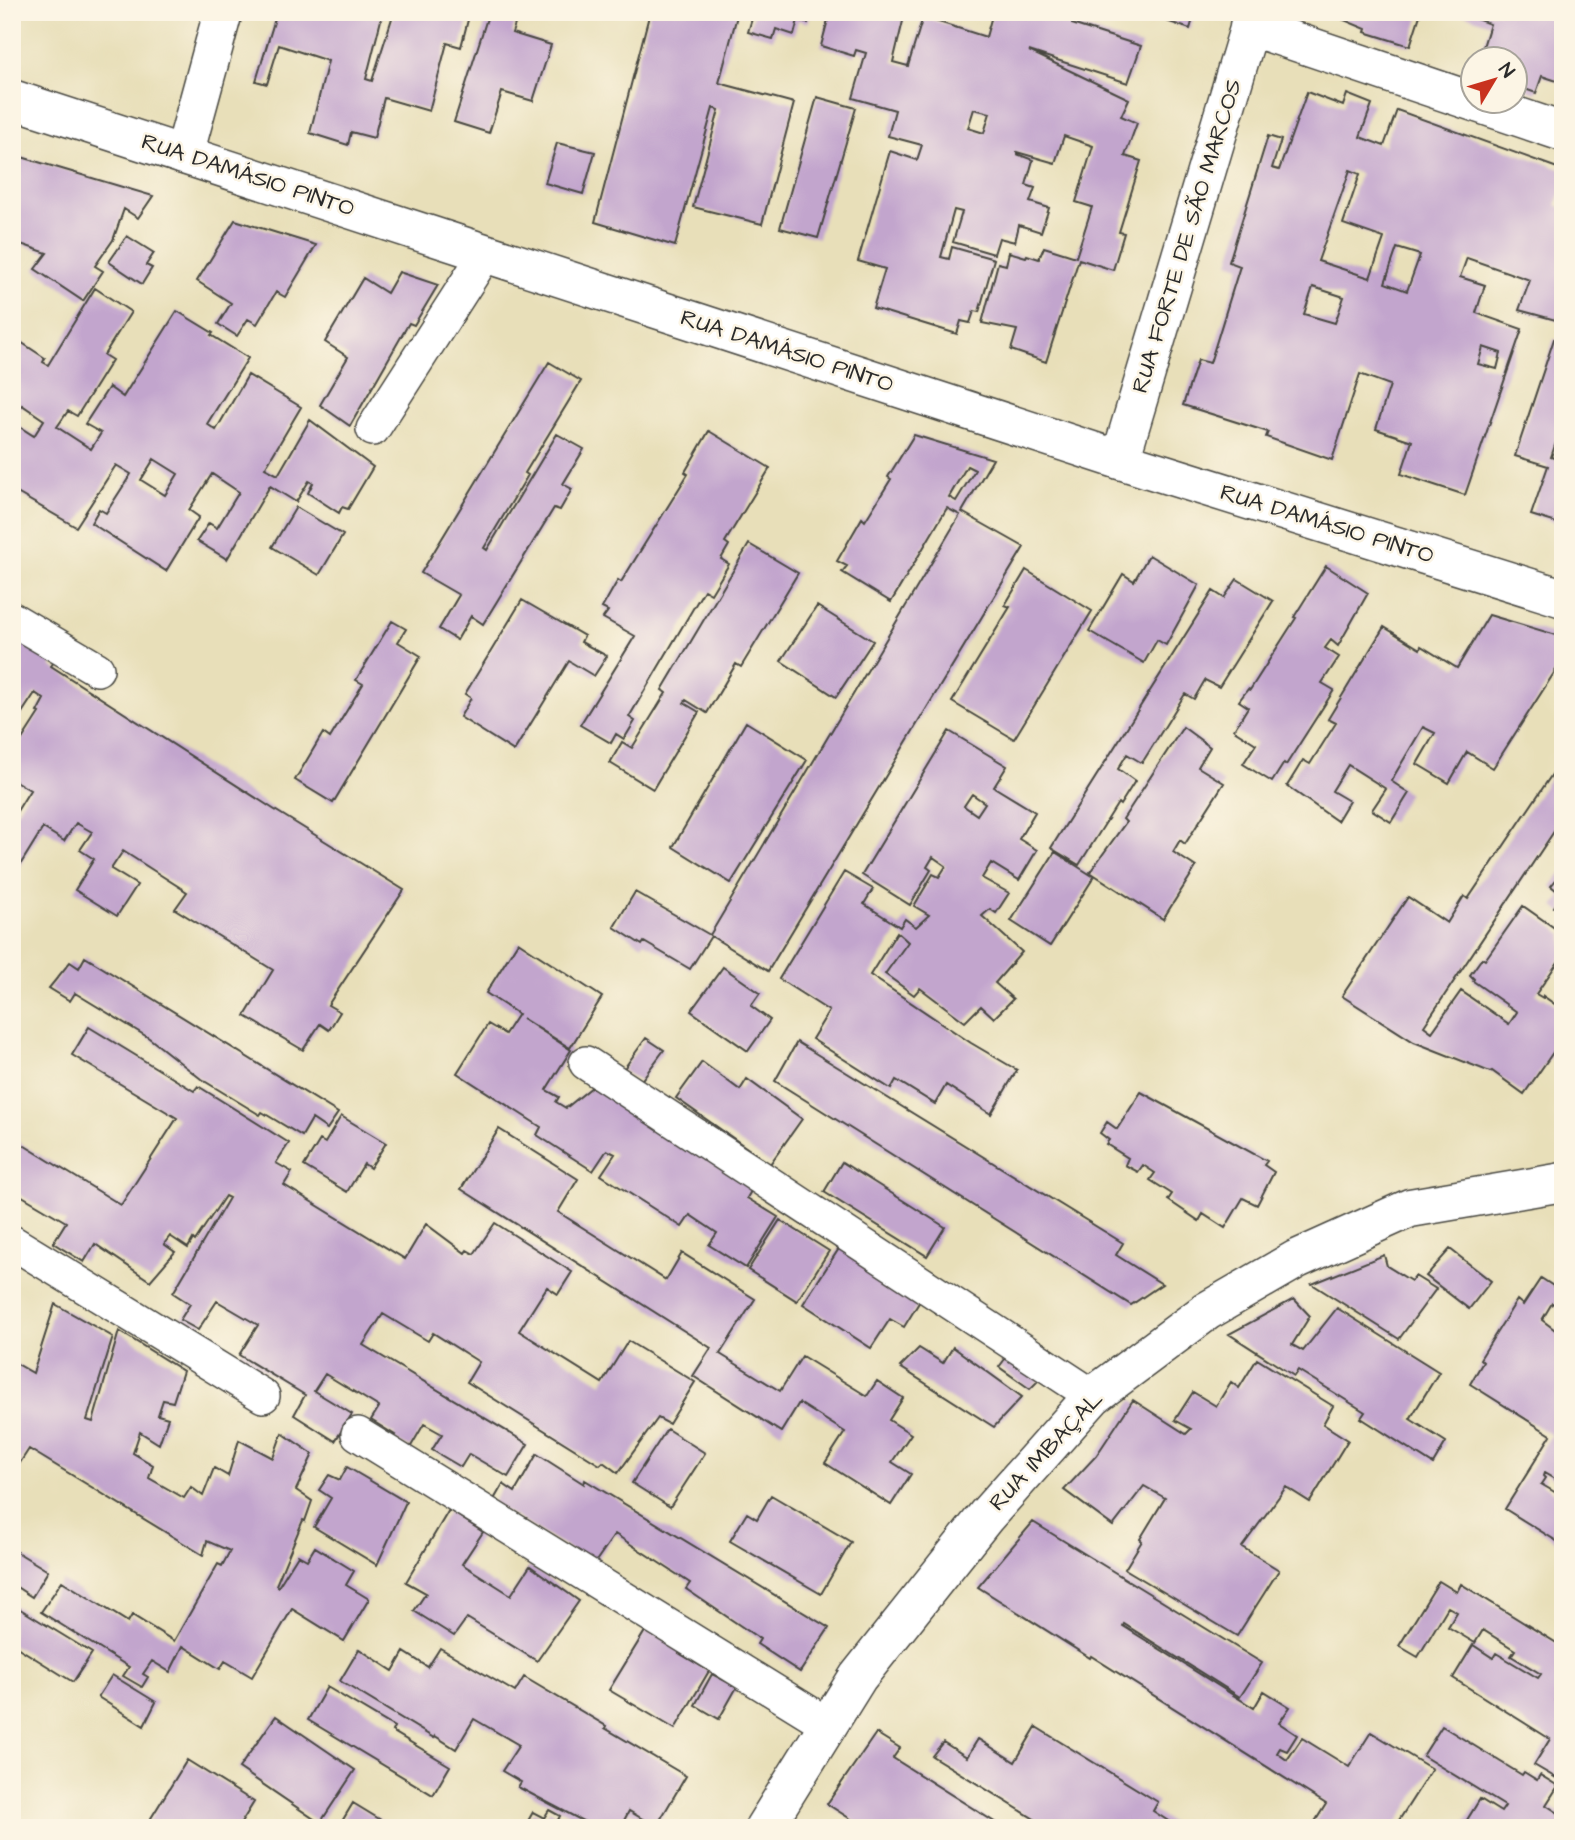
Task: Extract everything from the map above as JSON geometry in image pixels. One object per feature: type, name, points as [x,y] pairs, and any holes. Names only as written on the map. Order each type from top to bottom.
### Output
[{"type":"street","points":[[184,155],[223,12]]},
{"type":"street","points":[[1252,19],[1563,132]]},
{"type":"street","name":"RUA FORTE DE SÃO MARCOS","points":[[1120,460],[1252,19]]},
{"type":"street","name":"RUA DAMÁSIO PINTO","points":[[12,99],[1120,460],[1563,598]]},
{"type":"street","name":"RUA IMBAÇAL","points":[[764,1828],[858,1677],[986,1516],[1093,1396],[1207,1311],[1297,1259],[1410,1208],[1563,1182]]},
{"type":"lane","points":[[373,429],[486,253]]},
{"type":"lane","points":[[12,620],[97,670]]},
{"type":"lane","points":[[586,1063],[1093,1396]]},
{"type":"lane","points":[[12,1242],[263,1396]]},
{"type":"lane","points":[[358,1434],[829,1725]]},
{"type":"building","points":[[277,12],[383,12],[366,79],[372,81],[394,12],[470,12],[461,47],[447,43],[429,111],[384,98],[374,138],[351,132],[348,145],[310,133],[328,61],[279,45],[267,84],[256,81]]},
{"type":"building","points":[[489,12],[519,12],[512,33],[551,45],[533,101],[502,92],[489,133],[454,122]]},
{"type":"building","points":[[650,12],[738,12],[719,83],[794,103],[762,224],[693,207],[719,110],[713,108],[675,246],[595,222]]},
{"type":"building","points":[[754,12],[811,12],[808,23],[798,20],[794,35],[776,29],[773,39],[748,32]]},
{"type":"building","points":[[830,12],[896,12],[895,14],[904,17],[893,62],[908,66],[923,17],[986,37],[993,12],[1076,12],[1072,24],[1141,46],[1128,83],[1029,51],[1129,99],[1121,116],[1137,123],[1125,156],[1141,161],[1119,232],[1124,233],[1113,270],[1079,259],[1046,362],[1011,350],[1017,330],[982,323],[998,263],[1006,265],[1009,252],[1039,259],[1044,247],[1076,257],[1092,207],[1076,202],[1093,146],[1064,136],[1055,163],[1017,152],[1033,160],[1026,185],[1035,188],[1030,202],[1049,208],[1041,232],[1019,225],[1015,242],[999,238],[994,254],[953,242],[962,212],[954,210],[941,257],[949,259],[952,247],[994,259],[979,312],[974,311],[970,323],[961,321],[957,334],[873,308],[885,269],[858,261],[890,151],[917,160],[922,145],[888,136],[895,110],[853,98],[866,53],[856,50],[854,56],[821,46]],"holes":[[[974,109],[990,113],[984,133],[968,128]]]},
{"type":"building","points":[[1140,12],[1195,12],[1190,29]]},
{"type":"building","points":[[1333,12],[1421,12],[1410,46],[1365,32],[1366,29],[1332,15]]},
{"type":"building","points":[[1457,12],[1563,13],[1563,83],[1542,76],[1536,93],[1530,91],[1530,46],[1483,46],[1490,24]]},
{"type":"building","points":[[1307,92],[1343,106],[1347,94],[1372,104],[1360,137],[1384,146],[1397,110],[1563,170],[1563,189],[1556,205],[1563,208],[1563,322],[1519,310],[1530,280],[1467,258],[1460,277],[1485,285],[1476,313],[1522,329],[1465,495],[1401,474],[1412,441],[1376,429],[1390,385],[1360,374],[1332,460],[1266,437],[1268,432],[1183,405],[1198,360],[1210,363],[1240,266],[1229,262],[1268,136],[1281,140],[1272,168],[1279,170]],"holes":[[[1350,170],[1360,174],[1343,224],[1384,238],[1370,278],[1318,261]],[[1397,248],[1420,255],[1407,291],[1385,283]],[[1313,287],[1344,297],[1335,323],[1304,314]],[[1483,347],[1501,353],[1497,369],[1478,364]]]},
{"type":"building","points":[[817,97],[856,108],[818,238],[780,228]]},
{"type":"building","points":[[557,143],[595,152],[583,194],[545,183]]},
{"type":"building","points":[[18,156],[153,196],[138,218],[124,209],[113,240],[95,266],[103,271],[83,301],[35,269],[47,253],[18,243],[15,254],[12,253],[12,170],[14,171]]},
{"type":"building","points":[[235,220],[316,245],[285,297],[276,292],[257,324],[248,319],[237,336],[218,324],[231,303],[197,281]]},
{"type":"building","points":[[127,236],[154,253],[146,265],[152,268],[142,284],[109,262]]},
{"type":"building","points":[[399,272],[438,285],[414,325],[409,323],[350,426],[320,405],[348,357],[325,342],[363,278],[387,293]]},
{"type":"building","points":[[95,288],[131,312],[104,355],[112,360],[77,416],[68,411],[57,427],[91,449],[101,433],[85,424],[109,387],[123,397],[177,311],[248,358],[207,424],[216,430],[248,375],[301,407],[265,468],[278,475],[310,420],[373,467],[348,509],[342,507],[339,513],[308,493],[313,483],[309,481],[296,502],[270,486],[227,559],[197,541],[209,523],[217,528],[239,492],[212,474],[189,510],[199,517],[166,571],[91,523],[99,509],[106,513],[131,474],[116,465],[76,527],[12,490],[12,422],[34,436],[44,420],[22,405],[12,421],[12,345],[16,339],[45,358],[43,362],[48,365]],"holes":[[[154,459],[178,474],[165,495],[141,480]]]},
{"type":"building","points":[[1554,339],[1563,342],[1563,422],[1551,457],[1563,461],[1563,525],[1531,515],[1548,466],[1515,456]]},
{"type":"building","points":[[549,362],[581,381],[525,473],[528,475],[484,548],[487,550],[557,434],[584,449],[563,484],[572,489],[560,510],[554,508],[483,624],[471,616],[457,640],[439,629],[459,595],[421,573]]},
{"type":"building","points":[[709,431],[770,468],[725,542],[729,545],[721,559],[729,564],[711,594],[704,590],[629,717],[635,721],[624,739],[616,734],[611,743],[580,725],[635,636],[603,618],[608,611],[602,608],[688,474],[685,472]]},
{"type":"building","points":[[914,435],[993,459],[962,512],[1024,547],[768,971],[711,936],[690,969],[644,942],[642,945],[614,927],[635,892],[710,935],[960,515],[947,508],[891,602],[842,572],[847,566],[837,561],[862,518],[865,521],[891,479],[888,477]],"holes":[[[967,466],[975,470],[956,501],[949,497]]]},
{"type":"building","points":[[296,507],[343,535],[319,575],[272,547]]},
{"type":"building","points":[[749,544],[798,573],[741,667],[736,664],[707,713],[686,700],[684,703],[699,712],[653,789],[610,763],[622,742],[632,748],[666,693],[662,690]]},
{"type":"building","points":[[1149,555],[1199,585],[1166,645],[1157,640],[1144,663],[1089,631],[1123,574],[1134,581]]},
{"type":"building","points":[[1326,566],[1368,593],[1338,646],[1331,640],[1325,648],[1339,657],[1322,683],[1334,690],[1286,765],[1284,763],[1272,782],[1243,764],[1256,744],[1234,730],[1248,707],[1239,701],[1248,689],[1250,690]]},
{"type":"building","points":[[1026,570],[1092,611],[1014,739],[952,702],[1010,607],[1005,605]]},
{"type":"building","points":[[1237,579],[1273,601],[1219,687],[1205,680],[1194,699],[1185,694],[1142,763],[1127,754],[1118,769],[1135,781],[1079,865],[1051,848],[1213,591],[1224,598]]},
{"type":"building","points":[[522,600],[584,636],[581,642],[607,656],[594,676],[569,661],[514,751],[460,717],[471,698],[465,694]]},
{"type":"building","points":[[817,606],[873,641],[836,697],[781,661]]},
{"type":"building","points":[[1489,615],[1563,637],[1563,659],[1493,768],[1467,752],[1449,783],[1417,764],[1435,733],[1423,727],[1391,781],[1409,793],[1391,822],[1372,810],[1386,789],[1348,765],[1332,791],[1349,801],[1337,821],[1287,786],[1303,760],[1310,764],[1336,723],[1328,719],[1384,627],[1457,668]]},
{"type":"building","points":[[392,621],[406,629],[398,642],[421,656],[333,803],[295,780],[323,733],[330,738],[363,684],[356,680]]},
{"type":"building","points":[[12,631],[57,658],[51,666],[404,890],[328,1005],[340,1012],[329,1030],[320,1024],[303,1050],[245,1016],[273,970],[175,909],[187,892],[123,851],[111,869],[137,885],[117,916],[75,890],[94,859],[80,850],[92,832],[76,823],[64,841],[43,828],[12,878],[12,808],[17,811],[30,790],[12,779],[12,755],[39,713],[37,712],[44,699],[35,693],[12,728]]},
{"type":"building","points":[[746,722],[807,760],[731,883],[673,847]]},
{"type":"building","points":[[1183,727],[1210,747],[1198,767],[1224,783],[1185,844],[1180,840],[1173,852],[1196,867],[1163,919],[1090,872],[1126,822],[1123,819]]},
{"type":"building","points":[[949,731],[1007,766],[994,787],[1035,812],[1019,839],[1037,850],[1019,880],[991,863],[982,878],[1009,893],[996,913],[990,909],[982,916],[1022,952],[995,983],[1013,999],[994,1018],[981,1006],[965,1022],[920,988],[914,995],[885,974],[908,942],[897,932],[870,975],[971,1043],[1017,1070],[991,1114],[946,1085],[935,1104],[896,1080],[891,1089],[812,1039],[829,1011],[779,979],[844,872],[873,889],[864,904],[900,927],[905,919],[916,927],[929,915],[914,906],[933,874],[939,877],[946,866],[933,857],[927,867],[931,870],[910,905],[862,875]],"holes":[[[972,794],[985,803],[977,815],[964,806]]]},
{"type":"building","points":[[1563,758],[1563,818],[1424,1026],[1432,1032],[1461,991],[1509,1024],[1517,1012],[1473,981],[1470,975],[1482,958],[1485,960],[1523,906],[1563,934],[1563,955],[1536,994],[1563,1010],[1563,1038],[1524,1094],[1492,1071],[1414,1042],[1342,996],[1408,897],[1447,923],[1464,896],[1468,899]]},
{"type":"building","points":[[1055,852],[1094,877],[1050,946],[1011,921]]},
{"type":"building","points":[[1563,871],[1563,913],[1554,907],[1562,895],[1551,886]]},
{"type":"building","points":[[518,942],[602,997],[570,1048],[522,1018],[571,1050],[546,1090],[559,1097],[556,1102],[566,1108],[592,1087],[758,1179],[747,1198],[778,1217],[746,1268],[709,1245],[717,1233],[690,1215],[682,1227],[601,1175],[615,1154],[607,1150],[593,1171],[537,1135],[541,1127],[457,1073],[488,1024],[505,1034],[518,1014],[486,993]]},
{"type":"building","points":[[85,957],[338,1113],[327,1129],[312,1119],[302,1136],[262,1112],[260,1115],[201,1079],[149,1038],[75,993],[70,1001],[49,988],[70,962],[79,968]]},
{"type":"building","points":[[723,967],[760,993],[751,1006],[770,1020],[748,1051],[691,1011]]},
{"type":"building","points":[[89,1027],[194,1091],[198,1086],[289,1143],[276,1163],[292,1172],[284,1185],[405,1259],[426,1224],[465,1253],[467,1250],[474,1254],[495,1223],[572,1272],[558,1294],[547,1287],[519,1331],[602,1383],[628,1341],[695,1382],[669,1424],[658,1418],[618,1473],[603,1462],[600,1465],[467,1382],[479,1362],[433,1333],[428,1341],[383,1314],[363,1345],[528,1444],[508,1477],[469,1454],[461,1467],[432,1450],[442,1434],[424,1424],[410,1448],[392,1439],[395,1435],[371,1420],[379,1407],[325,1374],[314,1391],[352,1414],[335,1441],[294,1415],[305,1395],[239,1355],[258,1325],[217,1301],[198,1330],[180,1320],[190,1304],[173,1293],[229,1198],[225,1196],[188,1248],[170,1236],[164,1244],[175,1252],[150,1281],[95,1244],[84,1262],[53,1243],[66,1222],[12,1190],[12,1138],[121,1205],[177,1118],[72,1055]]},
{"type":"building","points":[[646,1038],[664,1050],[640,1082],[623,1070]]},
{"type":"building","points":[[797,1042],[1123,1243],[1116,1255],[1162,1284],[1131,1305],[775,1081]]},
{"type":"building","points":[[702,1062],[740,1090],[747,1079],[802,1119],[770,1164],[676,1098]]},
{"type":"building","points":[[1141,1092],[1267,1161],[1264,1165],[1274,1172],[1257,1205],[1243,1198],[1225,1228],[1203,1214],[1199,1221],[1168,1200],[1172,1194],[1150,1180],[1155,1173],[1143,1165],[1138,1172],[1125,1165],[1128,1158],[1106,1144],[1109,1140],[1100,1133],[1107,1122],[1117,1129]]},
{"type":"building","points":[[341,1116],[386,1143],[370,1168],[364,1164],[347,1192],[304,1166],[320,1140],[325,1143]]},
{"type":"building","points":[[499,1129],[578,1179],[558,1212],[666,1280],[682,1253],[755,1299],[720,1354],[780,1391],[802,1356],[867,1396],[877,1381],[903,1398],[889,1420],[911,1434],[892,1462],[911,1474],[891,1505],[825,1463],[845,1432],[799,1403],[781,1432],[693,1376],[711,1348],[461,1189]]},
{"type":"building","points":[[842,1162],[945,1227],[927,1256],[824,1192]]},
{"type":"building","points":[[780,1220],[829,1251],[797,1301],[748,1270]]},
{"type":"building","points":[[842,1244],[923,1296],[904,1327],[890,1319],[871,1348],[803,1304]]},
{"type":"building","points":[[1450,1249],[1491,1281],[1469,1309],[1426,1276]]},
{"type":"building","points":[[1384,1255],[1387,1266],[1411,1281],[1415,1276],[1436,1289],[1399,1339],[1312,1284]]},
{"type":"building","points":[[1541,1278],[1558,1289],[1563,1281],[1563,1309],[1552,1303],[1542,1320],[1563,1336],[1563,1484],[1544,1473],[1545,1478],[1541,1484],[1563,1497],[1563,1545],[1505,1509],[1551,1435],[1470,1384],[1483,1362],[1480,1359],[1517,1300],[1523,1305]]},
{"type":"building","points":[[1294,1299],[1310,1316],[1292,1345],[1303,1351],[1337,1308],[1439,1372],[1410,1419],[1446,1442],[1433,1464],[1361,1418],[1365,1412],[1298,1370],[1294,1376],[1229,1334]]},
{"type":"building","points":[[55,1304],[113,1337],[87,1420],[93,1422],[119,1331],[183,1371],[173,1402],[163,1400],[158,1415],[168,1418],[159,1444],[140,1432],[133,1453],[153,1465],[149,1478],[184,1498],[191,1487],[203,1496],[214,1468],[228,1476],[239,1440],[273,1458],[282,1433],[313,1454],[296,1490],[312,1501],[276,1585],[278,1587],[298,1555],[307,1560],[315,1547],[354,1571],[346,1585],[369,1599],[344,1641],[292,1609],[252,1677],[225,1661],[220,1669],[183,1646],[170,1672],[152,1661],[143,1674],[148,1677],[142,1687],[123,1676],[129,1667],[41,1612],[62,1581],[128,1622],[132,1615],[174,1641],[218,1564],[222,1566],[230,1551],[207,1541],[203,1555],[29,1449],[12,1475],[12,1361],[33,1373]]},
{"type":"building","points":[[953,1347],[1022,1397],[994,1427],[900,1367],[919,1348],[943,1363]]},
{"type":"building","points":[[1011,1351],[1045,1374],[1030,1389],[999,1367]]},
{"type":"building","points":[[1257,1359],[1333,1406],[1323,1424],[1348,1440],[1310,1502],[1286,1487],[1242,1547],[1279,1570],[1237,1636],[1125,1569],[1165,1498],[1144,1486],[1113,1526],[1064,1490],[1096,1456],[1133,1400],[1186,1434],[1191,1429],[1175,1420],[1193,1392],[1216,1406],[1231,1382],[1239,1388]]},
{"type":"building","points":[[667,1429],[705,1453],[670,1507],[632,1483]]},
{"type":"building","points":[[537,1454],[584,1484],[585,1480],[829,1628],[800,1672],[757,1644],[760,1639],[686,1589],[690,1583],[615,1534],[594,1564],[492,1503],[503,1484],[515,1492]]},
{"type":"building","points":[[347,1467],[406,1502],[377,1565],[314,1527],[331,1498],[319,1490],[329,1475],[340,1480]]},
{"type":"building","points":[[771,1495],[851,1542],[821,1594],[730,1541],[747,1513],[757,1519]]},
{"type":"building","points":[[449,1510],[483,1532],[462,1564],[511,1595],[530,1566],[579,1601],[537,1661],[467,1618],[454,1636],[414,1611],[426,1593],[406,1582]]},
{"type":"building","points":[[1033,1522],[1262,1663],[1240,1697],[1124,1624],[1123,1626],[1254,1708],[1264,1691],[1290,1707],[1279,1723],[1297,1735],[1287,1751],[1280,1748],[1277,1753],[1287,1760],[1302,1738],[1349,1767],[1371,1732],[1432,1769],[1394,1828],[1363,1828],[1353,1822],[1348,1828],[1311,1828],[1326,1804],[978,1587]]},
{"type":"building","points":[[12,1549],[48,1571],[32,1597],[12,1584]]},
{"type":"building","points":[[1439,1581],[1457,1592],[1461,1584],[1563,1647],[1563,1697],[1558,1694],[1555,1700],[1563,1704],[1563,1782],[1534,1765],[1550,1739],[1453,1678],[1473,1645],[1493,1658],[1496,1653],[1538,1678],[1541,1674],[1511,1656],[1515,1650],[1483,1630],[1475,1643],[1448,1627],[1457,1612],[1448,1607],[1418,1657],[1399,1646]]},
{"type":"building","points":[[12,1604],[92,1653],[73,1682],[12,1644]]},
{"type":"building","points":[[647,1628],[681,1649],[679,1653],[709,1671],[675,1729],[609,1690]]},
{"type":"building","points":[[440,1648],[515,1692],[524,1677],[686,1776],[656,1827],[629,1811],[620,1828],[596,1828],[518,1787],[521,1782],[502,1771],[519,1745],[474,1719],[456,1749],[340,1681],[359,1649],[393,1671],[404,1652],[428,1667]]},
{"type":"building","points":[[712,1674],[737,1687],[719,1719],[695,1705]]},
{"type":"building","points":[[112,1675],[156,1702],[144,1726],[98,1697]]},
{"type":"building","points":[[327,1687],[394,1727],[392,1731],[450,1766],[433,1795],[308,1720]]},
{"type":"building","points":[[276,1716],[355,1770],[320,1823],[239,1768]]},
{"type":"building","points":[[1442,1726],[1522,1775],[1524,1772],[1537,1780],[1540,1775],[1558,1786],[1546,1805],[1563,1816],[1560,1828],[1462,1828],[1480,1799],[1501,1812],[1505,1806],[1423,1756]]},
{"type":"building","points":[[1036,1727],[1158,1802],[1153,1811],[1179,1828],[1049,1828],[932,1756],[943,1742],[967,1757],[978,1739],[1015,1762]]},
{"type":"building","points":[[876,1733],[900,1748],[893,1758],[1004,1828],[865,1828],[827,1804]]},
{"type":"building","points":[[187,1760],[254,1802],[238,1828],[156,1828],[148,1823]]},
{"type":"building","points":[[353,1803],[394,1828],[338,1828]]},
{"type":"building","points":[[549,1810],[560,1816],[559,1823],[565,1826],[567,1823],[577,1828],[524,1828],[533,1812],[544,1818]]}]
